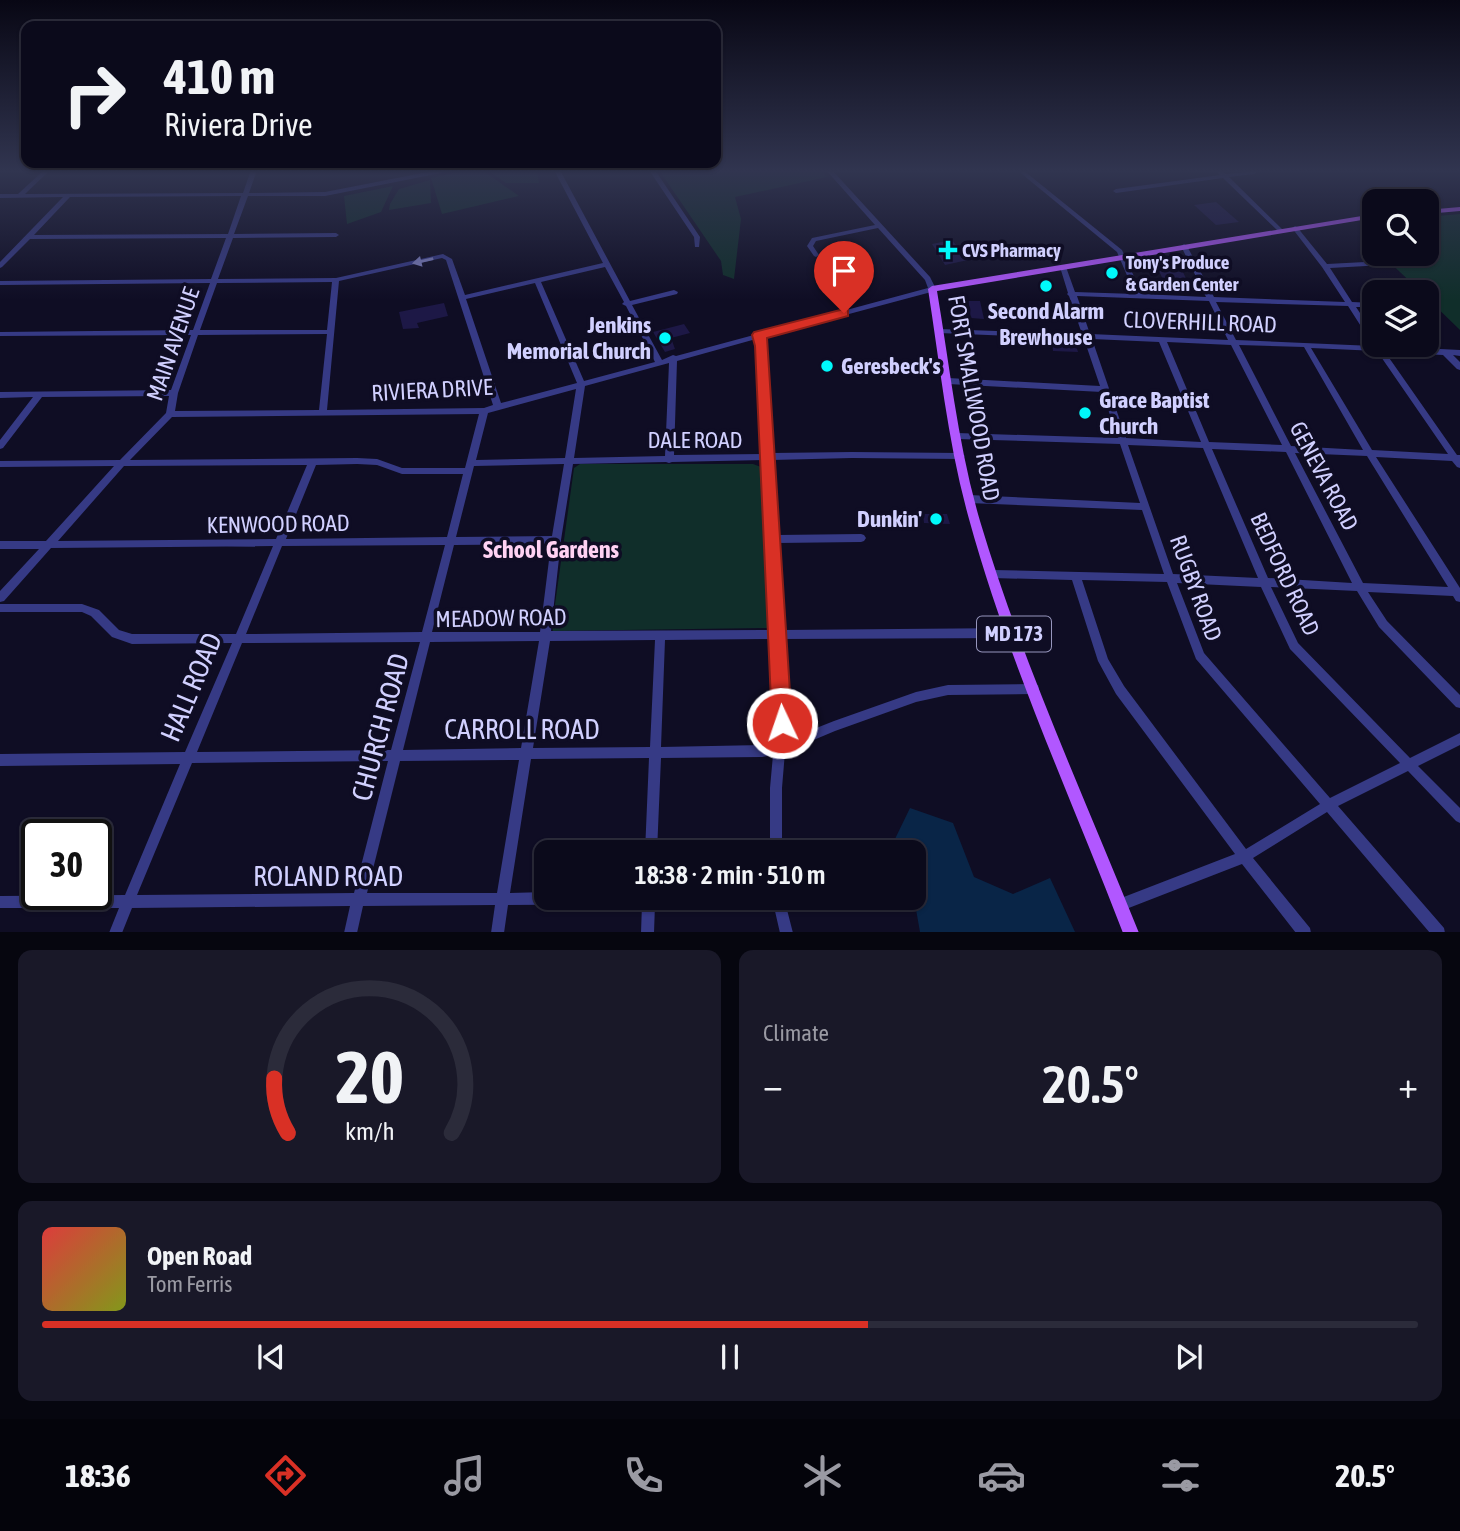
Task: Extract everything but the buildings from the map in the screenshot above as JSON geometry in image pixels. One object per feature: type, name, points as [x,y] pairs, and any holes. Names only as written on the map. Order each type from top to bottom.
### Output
[{"type":"main road","name":"FORT SMALLWOOD ROAD","points":[[1131,932],[1034,689],[992,574],[969,499],[932,289],[1362,218]]},
{"type":"street","points":[[0,266],[51,213]]},
{"type":"street","name":"MAIN AVENUE","points":[[0,598],[170,414],[174,393],[239,213]]},
{"type":"street","points":[[579,213],[659,362]]},
{"type":"street","points":[[681,213],[697,237],[697,246]]},
{"type":"street","points":[[870,213],[928,279],[932,289]]},
{"type":"street","points":[[1074,213],[1120,251],[1139,296]]},
{"type":"street","points":[[1263,213],[1281,231]]},
{"type":"street","points":[[816,255],[810,246],[814,239],[881,226]]},
{"type":"street","points":[[1295,228],[1325,266],[1362,322]]},
{"type":"street","points":[[28,237],[336,235]]},
{"type":"street","name":"GENEVA ROAD","points":[[1184,246],[1359,586],[1382,624],[1460,703]]},
{"type":"street","points":[[0,283],[336,280],[443,256],[449,259],[498,407]]},
{"type":"street","points":[[1325,266],[1362,264]]},
{"type":"street","points":[[462,298],[605,265]]},
{"type":"street","name":"RUGBY ROAD","points":[[1063,267],[1121,440],[1200,656],[1438,932]]},
{"type":"street","points":[[323,413],[336,280]]},
{"type":"street","points":[[497,932],[545,637],[556,540],[581,384],[537,280]]},
{"type":"street","name":"RIVIERA DRIVE","points":[[170,414],[484,411],[932,289]]},
{"type":"street","points":[[626,304],[674,292]]},
{"type":"street","points":[[1071,294],[1362,304]]},
{"type":"street","name":"CLOVERHILL ROAD","points":[[939,331],[1089,339],[1362,344]]},
{"type":"street","points":[[0,334],[332,332]]},
{"type":"street","points":[[759,335],[782,723],[778,749],[776,840]]},
{"type":"street","name":"BEDFORD ROAD","points":[[1162,340],[1294,646],[1460,817]]},
{"type":"street","points":[[1306,345],[1368,451],[1459,594]]},
{"type":"street","name":"CLOVERHILL ROAD","points":[[1439,352],[1460,353]]},
{"type":"street","points":[[1446,353],[1460,366]]},
{"type":"street","points":[[1385,357],[1458,460]]},
{"type":"street","points":[[669,460],[673,358]]},
{"type":"street","points":[[948,381],[1106,389]]},
{"type":"street","points":[[0,395],[174,393]]},
{"type":"street","points":[[0,446],[39,395]]},
{"type":"street","name":"CHURCH ROAD","points":[[350,932],[484,411]]},
{"type":"street","points":[[957,436],[1368,451],[1458,460]]},
{"type":"street","name":"DALE ROAD","points":[[0,464],[377,462],[410,471],[570,459],[961,456]]},
{"type":"street","name":"HALL ROAD","points":[[114,932],[313,462]]},
{"type":"street","points":[[969,499],[1146,507]]},
{"type":"street","points":[[773,540],[861,538]]},
{"type":"street","name":"KENWOOD ROAD","points":[[0,545],[556,540]]},
{"type":"street","points":[[992,574],[1359,586],[1459,594]]},
{"type":"street","points":[[1075,575],[1103,661],[1120,691],[1244,857],[1304,932]]},
{"type":"street","name":"MEADOW ROAD","points":[[0,608],[82,608],[95,613],[116,634],[132,639],[1013,633]]},
{"type":"street","points":[[651,840],[660,637]]},
{"type":"street","name":"CARROLL ROAD","points":[[0,760],[778,749],[916,697],[948,690],[1034,689]]},
{"type":"street","points":[[1121,905],[1244,857],[1330,804],[1411,766],[1460,739]]},
{"type":"street","name":"ROLAND ROAD","points":[[0,902],[534,899]]},
{"type":"street","points":[[647,932],[648,910]]},
{"type":"street","points":[[781,910],[787,932]]},
{"type":"green space","points":[[346,213],[377,213],[347,224]]},
{"type":"green space","points":[[689,213],[739,213],[734,279],[723,275],[721,261]]},
{"type":"green space","points":[[1460,214],[1460,330],[1439,310],[1439,280],[1408,280],[1394,266],[1439,266],[1439,216]]},
{"type":"green space","points":[[580,464],[753,464],[761,467],[769,628],[553,631],[574,468]]},
{"type":"water","points":[[910,808],[953,823],[974,877],[1013,894],[1050,878],[1075,932],[920,932],[916,910],[926,910],[926,840],[895,839]]},
{"type":"place","name":"CVS Pharmacy","points":[[948,250]]},
{"type":"place","name":"Tony's Produce & Garden Center","points":[[1112,273]]},
{"type":"place","name":"Second Alarm Brewhouse","points":[[1046,286]]},
{"type":"place","name":"Jenkins Memorial Church","points":[[665,338]]},
{"type":"place","name":"Geresbeck's","points":[[827,366]]},
{"type":"place","name":"Grace Baptist Church","points":[[1085,413]]},
{"type":"place","name":"Dunkin'","points":[[936,519]]},
{"type":"district","name":"School Gardens","points":[[551,550]]},
{"type":"route","points":[[782,723],[762,346],[759,335],[844,313]]}]
